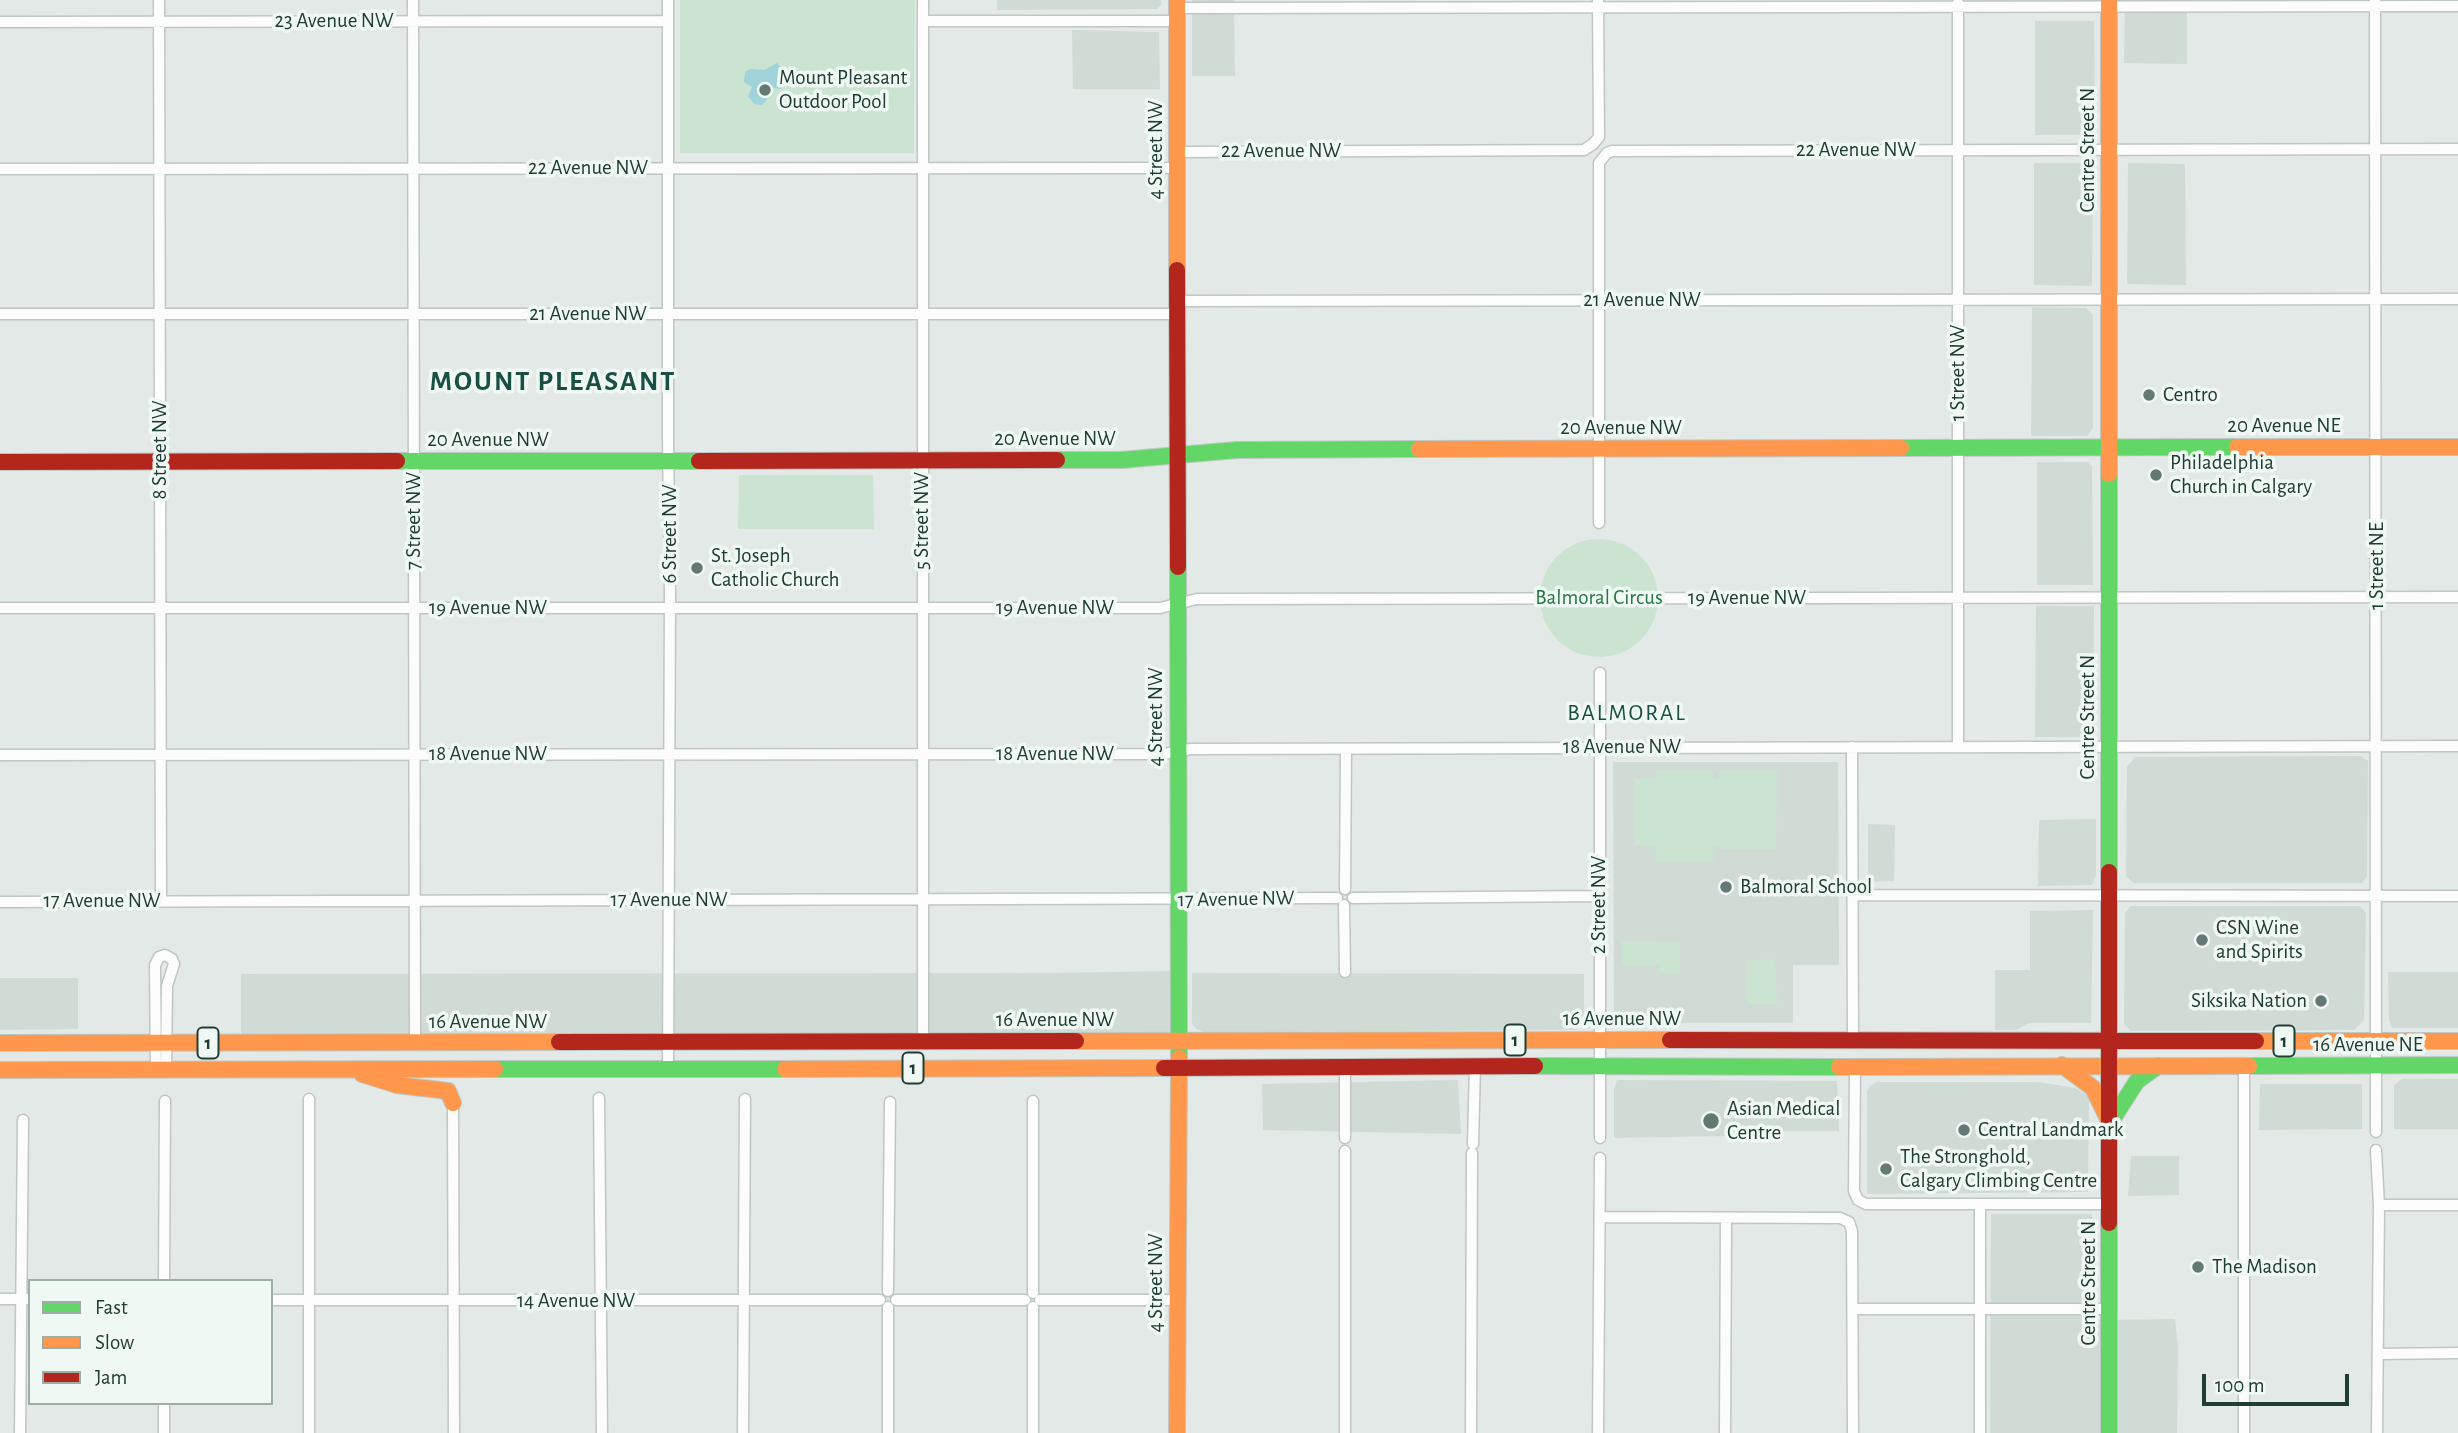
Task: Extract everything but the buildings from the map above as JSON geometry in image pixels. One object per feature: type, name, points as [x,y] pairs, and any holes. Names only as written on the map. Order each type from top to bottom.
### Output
[{"type":"main road","name":"Centre Street N","points":[[2109,3],[2109,1433]]},
{"type":"main road","name":"4 Street NW","points":[[1177,10],[1177,1433]]},
{"type":"main road","name":"20 Avenue NE","points":[[2109,447],[2458,447]]},
{"type":"main road","name":"20 Avenue NW","points":[[0,462],[1121,460],[1177,454],[1292,449],[2109,447]]},
{"type":"main road","name":"16 Avenue NW","points":[[0,1044],[2110,1041]]},
{"type":"main road","name":"16 Avenue NE","points":[[2110,1041],[2458,1041]]},
{"type":"main road","name":"1","points":[[0,1070],[1475,1065],[1855,1068],[2110,1066]]},
{"type":"main road","points":[[2062,1065],[2093,1088],[2110,1123]]},
{"type":"main road","name":"16 Avenue NE","points":[[2110,1066],[2458,1065]]},
{"type":"main road","points":[[2110,1123],[2137,1081],[2158,1066]]},
{"type":"main road","points":[[351,1069],[397,1085],[448,1091],[453,1103]]},
{"type":"street","name":"8 Street NW","points":[[159,0],[161,901]]},
{"type":"street","name":"7 Street NW","points":[[413,0],[415,1043]]},
{"type":"street","name":"6 Street NW","points":[[668,0],[668,1067]]},
{"type":"street","name":"5 Street NW","points":[[923,0],[923,1041]]},
{"type":"street","points":[[923,21],[1177,10],[1598,4],[2375,3],[2458,6]]},
{"type":"street","name":"1 Street NE","points":[[2375,3],[2376,1132]]},
{"type":"street","name":"22 Avenue NW","points":[[0,169],[921,167],[1584,150],[1599,137],[1598,4]]},
{"type":"street","name":"1 Street NW","points":[[1958,4],[1958,747]]},
{"type":"street","name":"23 Avenue NW","points":[[0,22],[668,21]]},
{"type":"street","name":"22 Avenue NW","points":[[1599,299],[1599,163],[1604,155],[1612,151],[2458,149]]},
{"type":"street","points":[[1599,299],[1599,523]]},
{"type":"street","name":"21 Avenue NW","points":[[0,314],[922,314],[1599,299],[2458,299]]},
{"type":"street","name":"19 Avenue NW","points":[[0,608],[1160,608],[1197,599],[2458,597]]},
{"type":"street","name":"2 Street NW","points":[[1600,673],[1600,1138]]},
{"type":"street","name":"18 Avenue NW","points":[[0,755],[1164,754],[1191,749],[1346,748],[2458,746]]},
{"type":"street","points":[[1853,747],[1853,1040]]},
{"type":"street","points":[[1345,972],[1346,748]]},
{"type":"street","points":[[1852,895],[2458,896]]},
{"type":"street","name":"17 Avenue NW","points":[[0,902],[1600,896]]},
{"type":"street","points":[[161,1043],[167,986],[174,964],[173,959],[164,956],[157,960],[155,965],[161,1070]]},
{"type":"street","points":[[1471,1433],[1475,1065]]},
{"type":"street","points":[[2244,1066],[2244,1433]]},
{"type":"street","points":[[1345,1067],[1345,1138]]},
{"type":"street","points":[[1855,1068],[1854,1191],[1858,1200],[1866,1204],[2110,1204]]},
{"type":"street","points":[[599,1098],[601,1433]]},
{"type":"street","points":[[309,1099],[309,1433]]},
{"type":"street","points":[[743,1433],[745,1099]]},
{"type":"street","points":[[164,1101],[164,1279]]},
{"type":"street","points":[[1033,1101],[1033,1433]]},
{"type":"street","points":[[888,1433],[891,1102]]},
{"type":"street","points":[[453,1103],[454,1433]]},
{"type":"street","points":[[20,1433],[25,1299],[23,1119]]},
{"type":"street","points":[[2376,1150],[2379,1205],[2377,1433]]},
{"type":"street","points":[[1345,1151],[1345,1433]]},
{"type":"street","points":[[1598,1433],[1600,1158]]},
{"type":"street","points":[[1980,1203],[1980,1433]]},
{"type":"street","points":[[2379,1205],[2458,1205]]},
{"type":"street","points":[[1600,1217],[1840,1218],[1849,1222],[1853,1231],[1853,1433]]},
{"type":"street","points":[[1725,1433],[1726,1218]]},
{"type":"street","points":[[0,1299],[25,1299]]},
{"type":"street","name":"14 Avenue NW","points":[[273,1300],[1177,1300]]},
{"type":"street","points":[[1853,1309],[2109,1308]]},
{"type":"street","points":[[2378,1354],[2458,1353]]},
{"type":"street","points":[[164,1405],[164,1433]]},
{"type":"shaded area","points":[[997,0],[1161,0],[1161,5],[1157,9],[997,10]]},
{"type":"shaded area","points":[[1192,0],[1234,0],[1235,76],[1192,76]]},
{"type":"shaded area","points":[[2125,0],[2187,0],[2187,64],[2124,63]]},
{"type":"shaded area","points":[[2035,21],[2094,21],[2095,129],[2088,135],[2035,135]]},
{"type":"shaded area","points":[[1072,30],[1159,32],[1160,89],[1073,89]]},
{"type":"shaded area","points":[[2034,163],[2093,163],[2092,286],[2034,285]]},
{"type":"shaded area","points":[[2128,163],[2185,164],[2186,285],[2127,284]]},
{"type":"shaded area","points":[[2032,307],[2086,308],[2093,315],[2093,428],[2087,436],[2031,436]]},
{"type":"shaded area","points":[[2037,462],[2088,462],[2092,466],[2093,585],[2037,585]]},
{"type":"shaded area","points":[[2036,606],[2094,606],[2093,737],[2035,737]]},
{"type":"shaded area","points":[[2360,756],[2368,761],[2367,876],[2362,883],[2134,883],[2126,876],[2127,767],[2135,757]]},
{"type":"shaded area","name":"Balmoral School","points":[[1613,762],[1838,762],[1839,965],[1793,965],[1793,1023],[1620,1023],[1614,1016]]},
{"type":"shaded area","points":[[2096,819],[2096,875],[2092,885],[2038,886],[2039,820]]},
{"type":"shaded area","points":[[1868,824],[1895,825],[1894,881],[1868,882]]},
{"type":"shaded area","points":[[2131,906],[2360,906],[2366,913],[2364,1020],[2354,1030],[2131,1031],[2124,1024],[2125,913]]},
{"type":"shaded area","points":[[2093,910],[2091,1023],[2030,1023],[2015,1030],[1995,1030],[1995,970],[2030,970],[2030,911]]},
{"type":"shaded area","points":[[1177,971],[1178,1041],[241,1043],[241,974]]},
{"type":"shaded area","points":[[2388,972],[2458,972],[2458,1028],[2392,1028],[2389,1020]]},
{"type":"shaded area","points":[[1192,973],[1584,974],[1584,1024],[1576,1030],[1204,1032],[1196,1029],[1192,1023]]},
{"type":"shaded area","points":[[0,978],[78,978],[78,1029],[0,1030]]},
{"type":"shaded area","points":[[2402,1079],[2458,1079],[2458,1129],[2394,1129],[2394,1085]]},
{"type":"shaded area","points":[[1458,1080],[1461,1134],[1263,1130],[1262,1084]]},
{"type":"shaded area","points":[[1617,1080],[1837,1081],[1839,1131],[1736,1131],[1725,1136],[1614,1138],[1614,1089]]},
{"type":"shaded area","points":[[1877,1082],[2038,1082],[2076,1088],[2089,1097],[2088,1192],[1867,1194],[1867,1091]]},
{"type":"shaded area","points":[[2260,1084],[2362,1084],[2362,1129],[2259,1130]]},
{"type":"shaded area","points":[[2131,1156],[2179,1156],[2179,1195],[2128,1196]]},
{"type":"shaded area","points":[[1991,1214],[2092,1214],[2093,1320],[2175,1319],[2178,1348],[2177,1433],[1990,1433]]},
{"type":"green space","points":[[680,0],[915,0],[914,153],[680,153]]},
{"type":"green space","points":[[739,475],[873,475],[874,529],[738,529]]},
{"type":"green space","name":"Balmoral Circus","points":[[1599,539],[1622,543],[1641,556],[1654,575],[1658,598],[1654,621],[1641,640],[1622,653],[1599,657],[1576,653],[1557,640],[1544,621],[1540,598],[1544,575],[1557,556],[1576,543]]},
{"type":"green space","points":[[1656,771],[1713,771],[1713,778],[1719,779],[1719,771],[1777,771],[1776,849],[1719,849],[1713,846],[1713,862],[1656,861],[1655,846],[1635,846],[1635,778],[1656,778]]},
{"type":"green space","points":[[1622,941],[1680,942],[1680,974],[1660,974],[1659,965],[1622,965]]},
{"type":"green space","points":[[1775,959],[1777,1002],[1749,1004],[1747,961]]},
{"type":"water","points":[[777,63],[781,67],[784,87],[780,89],[765,86],[767,100],[762,105],[754,104],[748,96],[752,87],[744,82],[745,72],[750,69],[764,70]]},
{"type":"traffic: fast","points":[[1901,448],[2237,447]]},
{"type":"traffic: fast","points":[[1057,460],[1121,460],[1237,450],[1419,449]]},
{"type":"traffic: fast","points":[[397,461],[699,461]]},
{"type":"traffic: fast","points":[[2109,474],[2109,872]]},
{"type":"traffic: fast","points":[[1178,567],[1179,1058]]},
{"type":"traffic: fast","points":[[2249,1066],[2458,1065]]},
{"type":"traffic: fast","points":[[1535,1066],[1839,1067]]},
{"type":"traffic: fast","points":[[2110,1123],[2137,1081],[2158,1066]]},
{"type":"traffic: fast","points":[[495,1069],[785,1069]]},
{"type":"traffic: fast","points":[[2109,1223],[2109,1433]]},
{"type":"traffic: slow","points":[[1177,0],[1177,270]]},
{"type":"traffic: slow","points":[[2109,0],[2109,474]]},
{"type":"traffic: slow","points":[[2237,447],[2458,447]]},
{"type":"traffic: slow","points":[[1419,449],[1901,448]]},
{"type":"traffic: slow","points":[[1076,1041],[1670,1040]]},
{"type":"traffic: slow","points":[[2256,1041],[2458,1041]]},
{"type":"traffic: slow","points":[[0,1043],[559,1042]]},
{"type":"traffic: slow","points":[[1177,1433],[1179,1058]]},
{"type":"traffic: slow","points":[[2062,1065],[2093,1088],[2110,1123]]},
{"type":"traffic: slow","points":[[1839,1067],[2249,1066]]},
{"type":"traffic: slow","points":[[785,1069],[1164,1068]]},
{"type":"traffic: slow","points":[[0,1070],[495,1069]]},
{"type":"traffic: slow","points":[[362,1074],[397,1085],[448,1091],[453,1103]]},
{"type":"traffic: jam","points":[[1177,270],[1178,567]]},
{"type":"traffic: jam","points":[[699,461],[1057,460]]},
{"type":"traffic: jam","points":[[0,462],[397,461]]},
{"type":"traffic: jam","points":[[2109,872],[2109,1223]]},
{"type":"traffic: jam","points":[[1670,1040],[2256,1041]]},
{"type":"traffic: jam","points":[[559,1042],[1076,1041]]},
{"type":"traffic: jam","points":[[1164,1068],[1535,1066]]},
{"type":"place","name":"Mount Pleasant Outdoor Pool","points":[[765,90]]},
{"type":"place","name":"Centro","points":[[2149,395]]},
{"type":"place","name":"Philadelphia Church in Calgary","points":[[2156,475]]},
{"type":"place","name":"St. Joseph Catholic Church","points":[[697,568]]},
{"type":"place","name":"Balmoral School","points":[[1726,887]]},
{"type":"place","name":"CSN Wine and Spirits","points":[[2202,940]]},
{"type":"place","name":"Siksika Nation","points":[[2321,1001]]},
{"type":"place","name":"Asian Medical Centre","points":[[1711,1121]]},
{"type":"place","name":"Central Landmark","points":[[1964,1130]]},
{"type":"place","name":"The Stronghold, Calgary Climbing Centre","points":[[1886,1169]]},
{"type":"place","name":"The Madison","points":[[2198,1267]]},
{"type":"district","name":"MOUNT PLEASANT","points":[[553,382]]},
{"type":"district","name":"BALMORAL","points":[[1627,713]]}]
